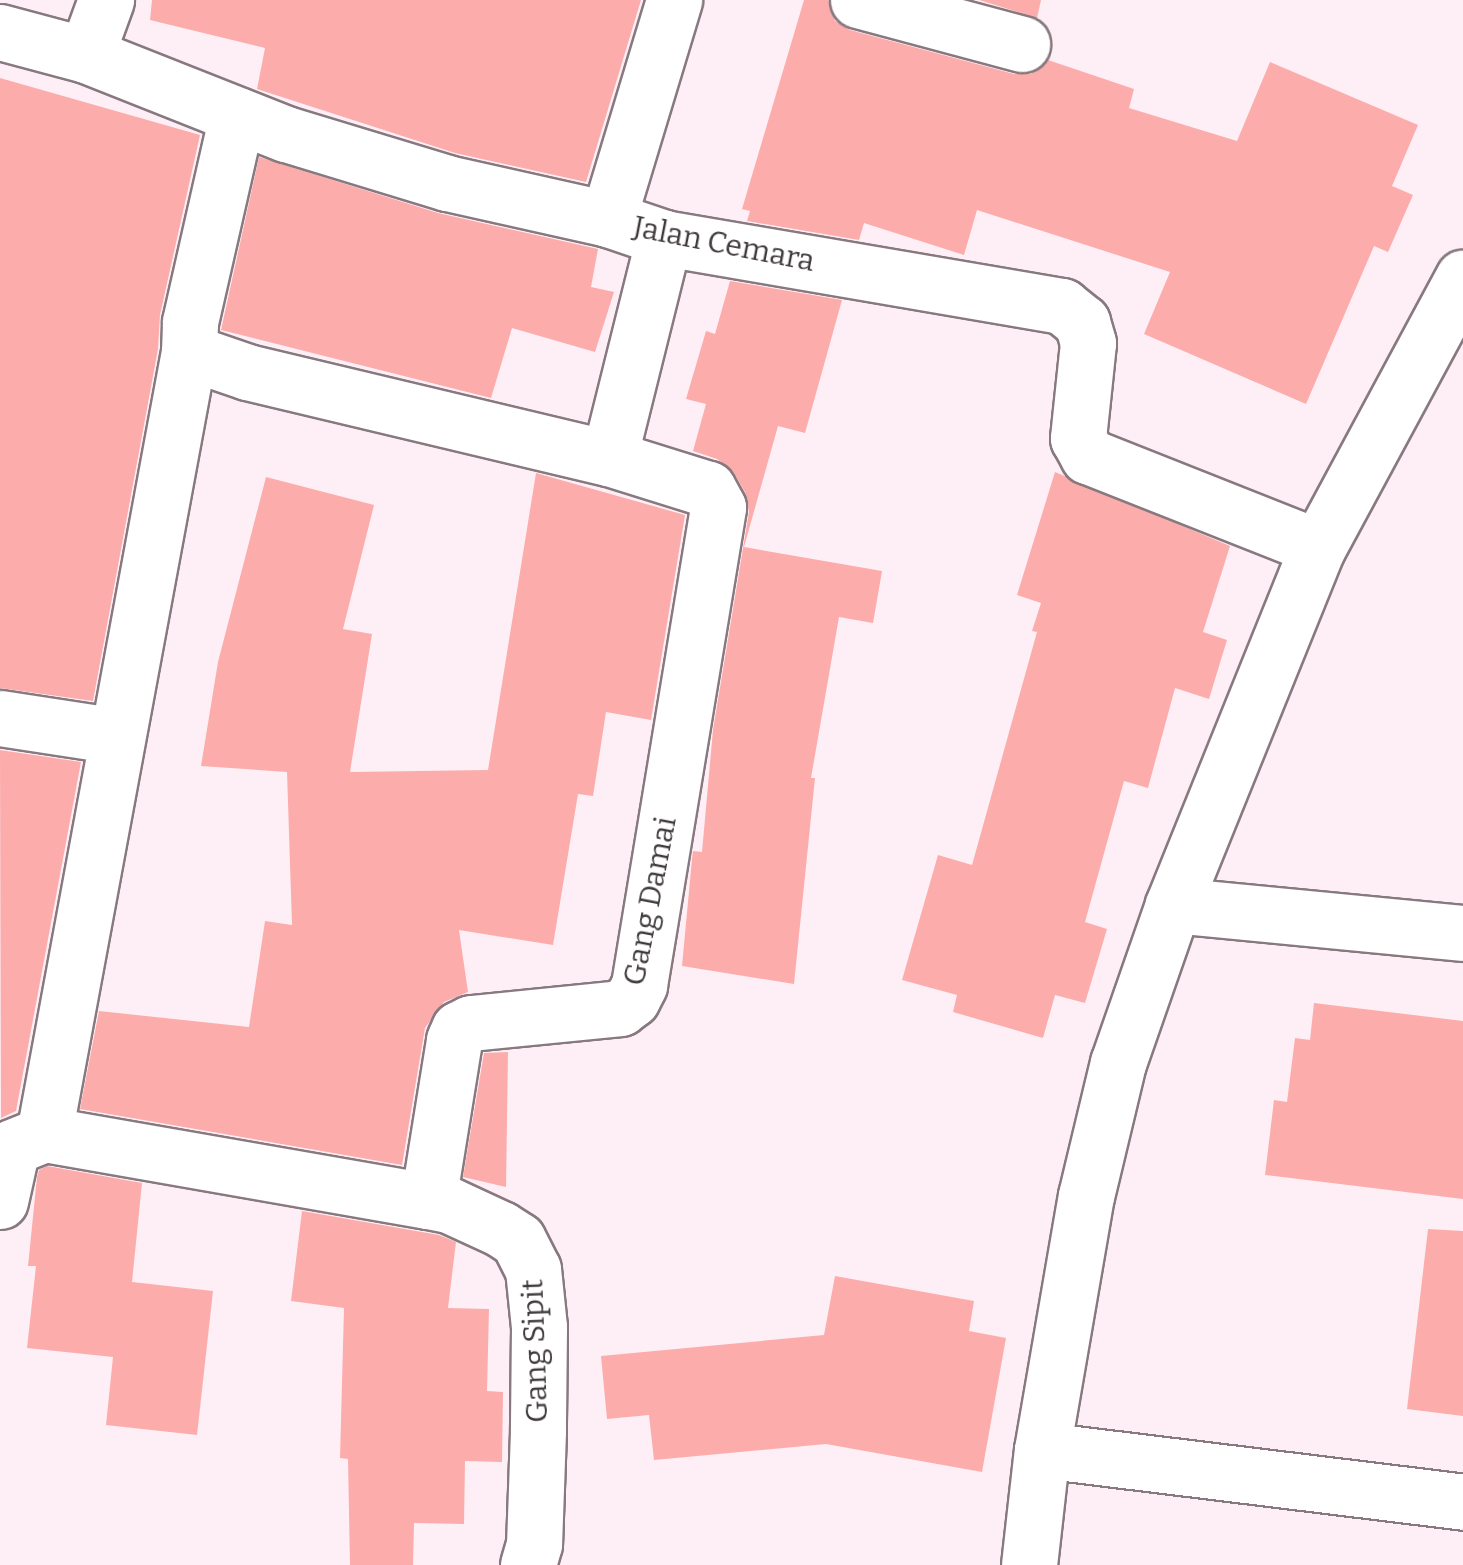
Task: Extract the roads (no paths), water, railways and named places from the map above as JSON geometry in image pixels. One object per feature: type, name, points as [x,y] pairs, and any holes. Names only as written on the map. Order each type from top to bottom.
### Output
[{"type":"street","points":[[86,55],[106,0]]},
{"type":"street","points":[[608,219],[674,0]]},
{"type":"street","points":[[858,0],[1022,44]]},
{"type":"street","name":"Jalan Cemara","points":[[0,32],[86,55],[364,160],[608,219],[664,238],[1062,306],[1082,322],[1088,343],[1078,438],[1088,456],[1318,547]]},
{"type":"street","points":[[44,1134],[189,352],[190,322],[237,114]]},
{"type":"street","points":[[189,352],[247,372],[608,458],[664,238]]},
{"type":"street","points":[[1029,1565],[1042,1450],[1086,1196],[1118,1064],[1172,905],[1318,547],[1463,278]]},
{"type":"street","name":"Gang Damai","points":[[428,1201],[459,1028],[470,1023],[620,1008],[632,999],[639,984],[718,508],[708,489],[608,458]]},
{"type":"street","points":[[0,718],[117,736]]},
{"type":"street","points":[[1172,905],[1463,933]]},
{"type":"street","points":[[0,1201],[12,1148],[44,1134],[428,1201]]},
{"type":"street","name":"Gang Sipit","points":[[428,1201],[449,1205],[518,1240],[533,1269],[538,1327],[538,1431],[534,1544],[528,1565]]},
{"type":"street","points":[[1042,1450],[1463,1502]]}]
